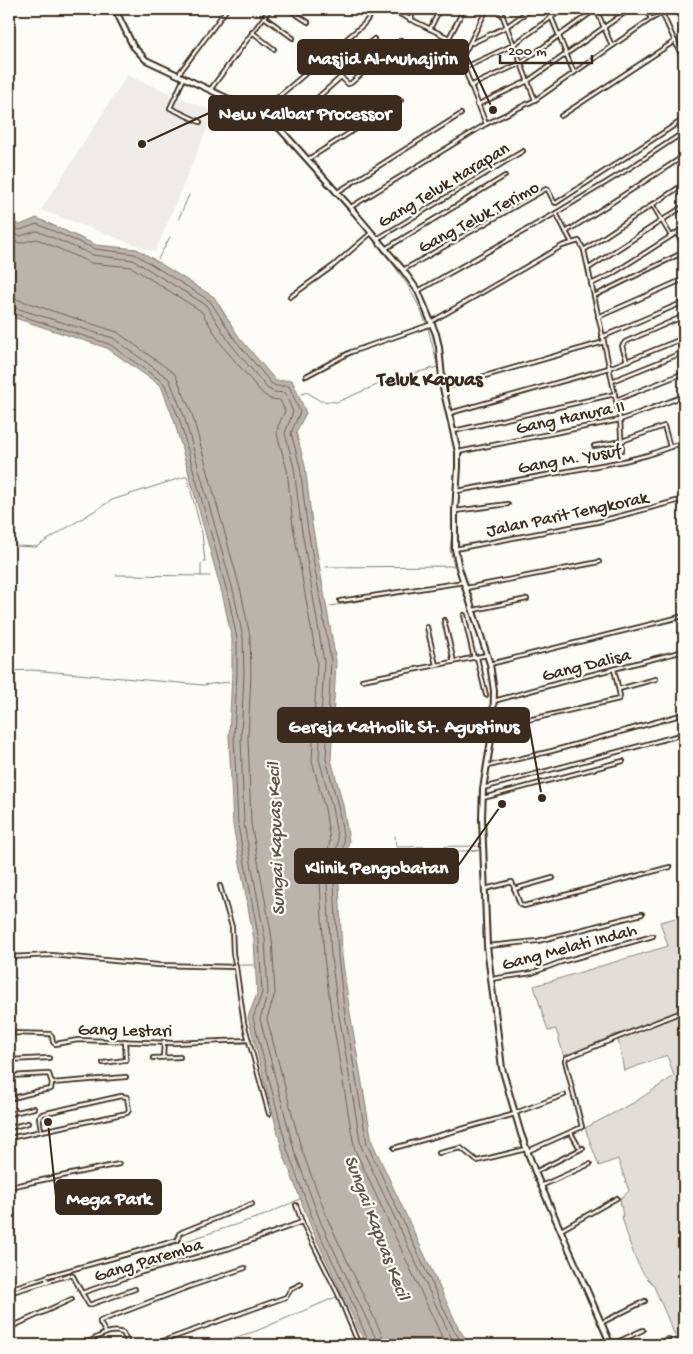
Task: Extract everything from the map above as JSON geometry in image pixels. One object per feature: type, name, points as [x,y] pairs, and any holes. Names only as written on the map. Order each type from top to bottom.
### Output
[{"type":"main road","points":[[115,9],[137,52],[146,60],[259,113],[281,130],[403,270],[418,291],[431,323],[439,347],[443,388],[458,452],[455,549],[490,664],[494,701],[493,728],[482,798],[487,946],[502,1068],[535,1172],[611,1345]]},
{"type":"street","points":[[178,75],[227,9]]},
{"type":"street","points":[[210,90],[270,9]]},
{"type":"street","points":[[288,9],[308,22]]},
{"type":"street","points":[[259,113],[362,25],[371,16],[374,9]]},
{"type":"street","points":[[390,9],[448,38],[464,9]]},
{"type":"street","points":[[410,20],[415,9]]},
{"type":"street","points":[[430,29],[440,9]]},
{"type":"street","points":[[486,124],[461,60],[487,9]]},
{"type":"street","points":[[500,9],[535,100]]},
{"type":"street","points":[[470,43],[506,27],[530,9]]},
{"type":"street","points":[[548,9],[574,73]]},
{"type":"street","points":[[464,68],[513,45],[563,9]]},
{"type":"street","points":[[470,86],[521,63],[596,9],[612,46]]},
{"type":"street","points":[[477,104],[528,81],[630,9]]},
{"type":"street","points":[[646,9],[651,19]]},
{"type":"street","points":[[350,207],[486,124],[535,100],[651,19],[670,9]]},
{"type":"street","points":[[662,13],[684,60]]},
{"type":"street","points":[[264,16],[293,38]]},
{"type":"street","points":[[252,32],[274,49]]},
{"type":"street","points":[[374,39],[338,70],[341,77],[348,84],[401,40]]},
{"type":"street","points":[[562,116],[675,41]]},
{"type":"street","points":[[281,130],[341,77]]},
{"type":"street","points":[[184,78],[170,108],[200,122]]},
{"type":"street","points":[[307,160],[401,100]]},
{"type":"street","points":[[336,192],[461,114]]},
{"type":"street","name":"Gang Teluk Terimo","points":[[403,270],[546,189],[556,203],[684,119]]},
{"type":"street","points":[[418,291],[556,213],[630,168],[684,132]]},
{"type":"street","name":"Gang Teluk Harapan","points":[[376,239],[523,150]]},
{"type":"street","points":[[566,232],[684,156]]},
{"type":"street","points":[[385,249],[505,176]]},
{"type":"street","points":[[584,250],[684,184]]},
{"type":"street","points":[[652,204],[671,236]]},
{"type":"street","points":[[589,268],[684,206]]},
{"type":"street","points":[[556,213],[572,243]]},
{"type":"street","points":[[591,284],[612,274],[684,228]]},
{"type":"street","points":[[290,297],[333,266],[372,233]]},
{"type":"street","points":[[677,233],[684,246]]},
{"type":"street","points":[[306,376],[351,352],[431,323],[562,246],[579,241],[584,250],[589,268],[615,394],[620,420],[622,450]]},
{"type":"street","points":[[594,296],[684,252]]},
{"type":"street","points":[[598,317],[684,280]]},
{"type":"street","points":[[602,337],[684,302]]},
{"type":"street","points":[[626,361],[622,346],[625,342],[684,316]]},
{"type":"street","points":[[450,413],[609,368],[684,338]]},
{"type":"street","points":[[443,388],[604,342]]},
{"type":"street","points":[[612,381],[684,352]]},
{"type":"street","points":[[616,400],[684,373]]},
{"type":"street","points":[[454,431],[615,394]]},
{"type":"street","name":"Gang Hanura II","points":[[458,452],[620,420],[684,396]]},
{"type":"street","points":[[594,446],[622,441],[664,426],[670,447]]},
{"type":"street","name":"Gang M. Yusuf","points":[[457,491],[624,461],[684,442]]},
{"type":"street","name":"Jalan Parit Tengkorak","points":[[455,549],[597,522],[684,499]]},
{"type":"street","points":[[455,511],[508,504]]},
{"type":"street","points":[[466,588],[599,562]]},
{"type":"street","points":[[340,601],[464,582]]},
{"type":"street","points":[[474,610],[527,599]]},
{"type":"street","points":[[464,615],[486,695]]},
{"type":"street","points":[[490,664],[684,616]]},
{"type":"street","points":[[444,620],[454,662]]},
{"type":"street","points":[[427,627],[436,666]]},
{"type":"street","name":"Gang Dalisa","points":[[494,701],[684,651]]},
{"type":"street","points":[[362,680],[487,655]]},
{"type":"street","points":[[493,728],[619,698],[619,689],[614,669]]},
{"type":"street","points":[[619,689],[656,679]]},
{"type":"street","points":[[487,766],[552,751],[684,714]]},
{"type":"street","points":[[483,788],[684,734]]},
{"type":"street","points":[[482,798],[623,761]]},
{"type":"street","points":[[485,889],[511,882],[520,904],[524,906],[670,866]]},
{"type":"street","points":[[514,889],[554,878]]},
{"type":"street","points":[[220,886],[232,928],[233,954],[244,1024],[269,1114]]},
{"type":"street","points":[[487,946],[538,941],[642,914]]},
{"type":"street","name":"Gang Melati Indah","points":[[491,979],[532,973],[561,962],[653,936]]},
{"type":"street","points":[[9,957],[51,955],[150,965],[236,966]]},
{"type":"street","points":[[439,1153],[461,1148],[477,1161],[527,1150],[582,1127],[565,1061],[566,1058],[684,1011]]},
{"type":"street","name":"Gang Lestari","points":[[9,1033],[50,1034],[54,1044],[78,1040],[164,1041],[173,1043],[249,1040]]},
{"type":"street","points":[[103,1062],[126,1060],[125,1041]]},
{"type":"street","points":[[163,1057],[164,1041]]},
{"type":"street","points":[[153,1058],[180,1057]]},
{"type":"street","points":[[9,1060],[49,1058]]},
{"type":"street","points":[[9,1076],[47,1072],[50,1074],[52,1084],[50,1090],[33,1092],[9,1099]]},
{"type":"street","points":[[52,1084],[126,1077]]},
{"type":"street","points":[[394,1148],[515,1113],[564,1094]]},
{"type":"street","points":[[9,1138],[127,1113],[129,1110],[128,1099],[126,1096],[121,1096],[42,1114],[39,1117],[41,1130]]},
{"type":"street","points":[[9,1114],[34,1108]]},
{"type":"street","points":[[9,1128],[28,1123]]},
{"type":"street","points":[[571,1133],[579,1147]]},
{"type":"street","points":[[535,1172],[583,1148]]},
{"type":"street","points":[[9,1187],[119,1164]]},
{"type":"street","points":[[541,1186],[590,1164]]},
{"type":"street","points":[[561,1230],[617,1198]]},
{"type":"street","points":[[9,1291],[178,1240],[179,1234],[182,1232],[252,1204]]},
{"type":"street","points":[[296,1205],[302,1222],[338,1294],[359,1345]]},
{"type":"street","name":"Gang Paremba","points":[[47,1279],[70,1275],[82,1293],[142,1272],[230,1248],[302,1222]]},
{"type":"street","points":[[106,1334],[100,1321],[191,1286],[245,1268]]},
{"type":"street","points":[[152,1345],[286,1297],[291,1289],[301,1284]]},
{"type":"street","points":[[82,1293],[89,1305],[135,1289]]},
{"type":"street","points":[[9,1328],[72,1299]]},
{"type":"street","points":[[601,1323],[645,1301]]},
{"type":"street","points":[[611,1345],[643,1330]]},
{"type":"street","points":[[83,1345],[106,1334],[119,1331],[123,1333],[129,1345]]},
{"type":"street","points":[[653,1345],[668,1339]]},
{"type":"shaded area","points":[[127,75],[214,112],[155,252],[41,210]]},
{"type":"shaded area","points":[[684,916],[684,1345],[679,1345],[653,1284],[642,1271],[630,1244],[622,1217],[620,1199],[629,1191],[618,1159],[599,1166],[585,1128],[635,1102],[674,1076],[667,1055],[624,1071],[617,1034],[564,1057],[556,1029],[548,1031],[534,986],[668,946],[660,922]]},
{"type":"water","name":"Sungai Kapuas Kecil","points":[[37,218],[96,245],[137,249],[214,297],[239,337],[276,381],[292,380],[306,413],[296,432],[305,466],[312,524],[336,661],[331,759],[343,805],[349,841],[343,873],[339,883],[342,956],[372,1142],[459,1329],[470,1345],[366,1345],[311,1227],[283,1153],[248,1017],[257,994],[254,940],[233,825],[229,736],[232,639],[223,597],[174,420],[161,386],[107,348],[9,316],[9,220],[20,225]]},
{"type":"waterway","points":[[178,220],[189,195]]},
{"type":"waterway","points":[[158,259],[170,237]]},
{"type":"waterway","points":[[381,250],[407,284],[426,323]]},
{"type":"waterway","points":[[302,394],[307,392],[320,401],[337,402],[391,379],[438,367],[428,328]]},
{"type":"waterway","points":[[9,521],[16,546],[36,547],[112,500],[187,476],[202,533],[205,562],[201,564],[201,576]]},
{"type":"waterway","points":[[326,567],[454,566],[450,549],[453,527]]},
{"type":"waterway","points":[[116,575],[210,576]]},
{"type":"waterway","points":[[330,606],[457,585]]},
{"type":"waterway","points":[[9,671],[32,670],[203,685],[229,682]]},
{"type":"waterway","points":[[479,826],[480,834]]},
{"type":"waterway","points":[[395,836],[396,847],[480,846]]},
{"type":"waterway","points":[[481,839],[481,846]]},
{"type":"waterway","points":[[349,857],[482,850]]},
{"type":"waterway","points":[[30,955],[39,954]]},
{"type":"waterway","points":[[154,963],[164,964]]},
{"type":"waterway","points":[[238,965],[254,965]]},
{"type":"waterway","points":[[191,1044],[247,1043]]},
{"type":"waterway","points":[[49,1278],[186,1241],[265,1215],[300,1199]]},
{"type":"waterway","points":[[569,1257],[607,1345]]},
{"type":"waterway","points":[[9,1291],[44,1280]]},
{"type":"waterway","points":[[211,1345],[256,1331],[336,1297]]},
{"type":"place","name":"Masjid Al-Muhajirin","points":[[493,110]]},
{"type":"place","name":"New Kalbar Processor","points":[[142,144]]},
{"type":"place","name":"Gereja Katholik St. Agustinus","points":[[542,798]]},
{"type":"place","name":"Klinik Pengobatan","points":[[502,804]]},
{"type":"place","name":"Mega Park","points":[[48,1122]]},
{"type":"district","name":"Teluk Kapuas","points":[[430,378]]}]
